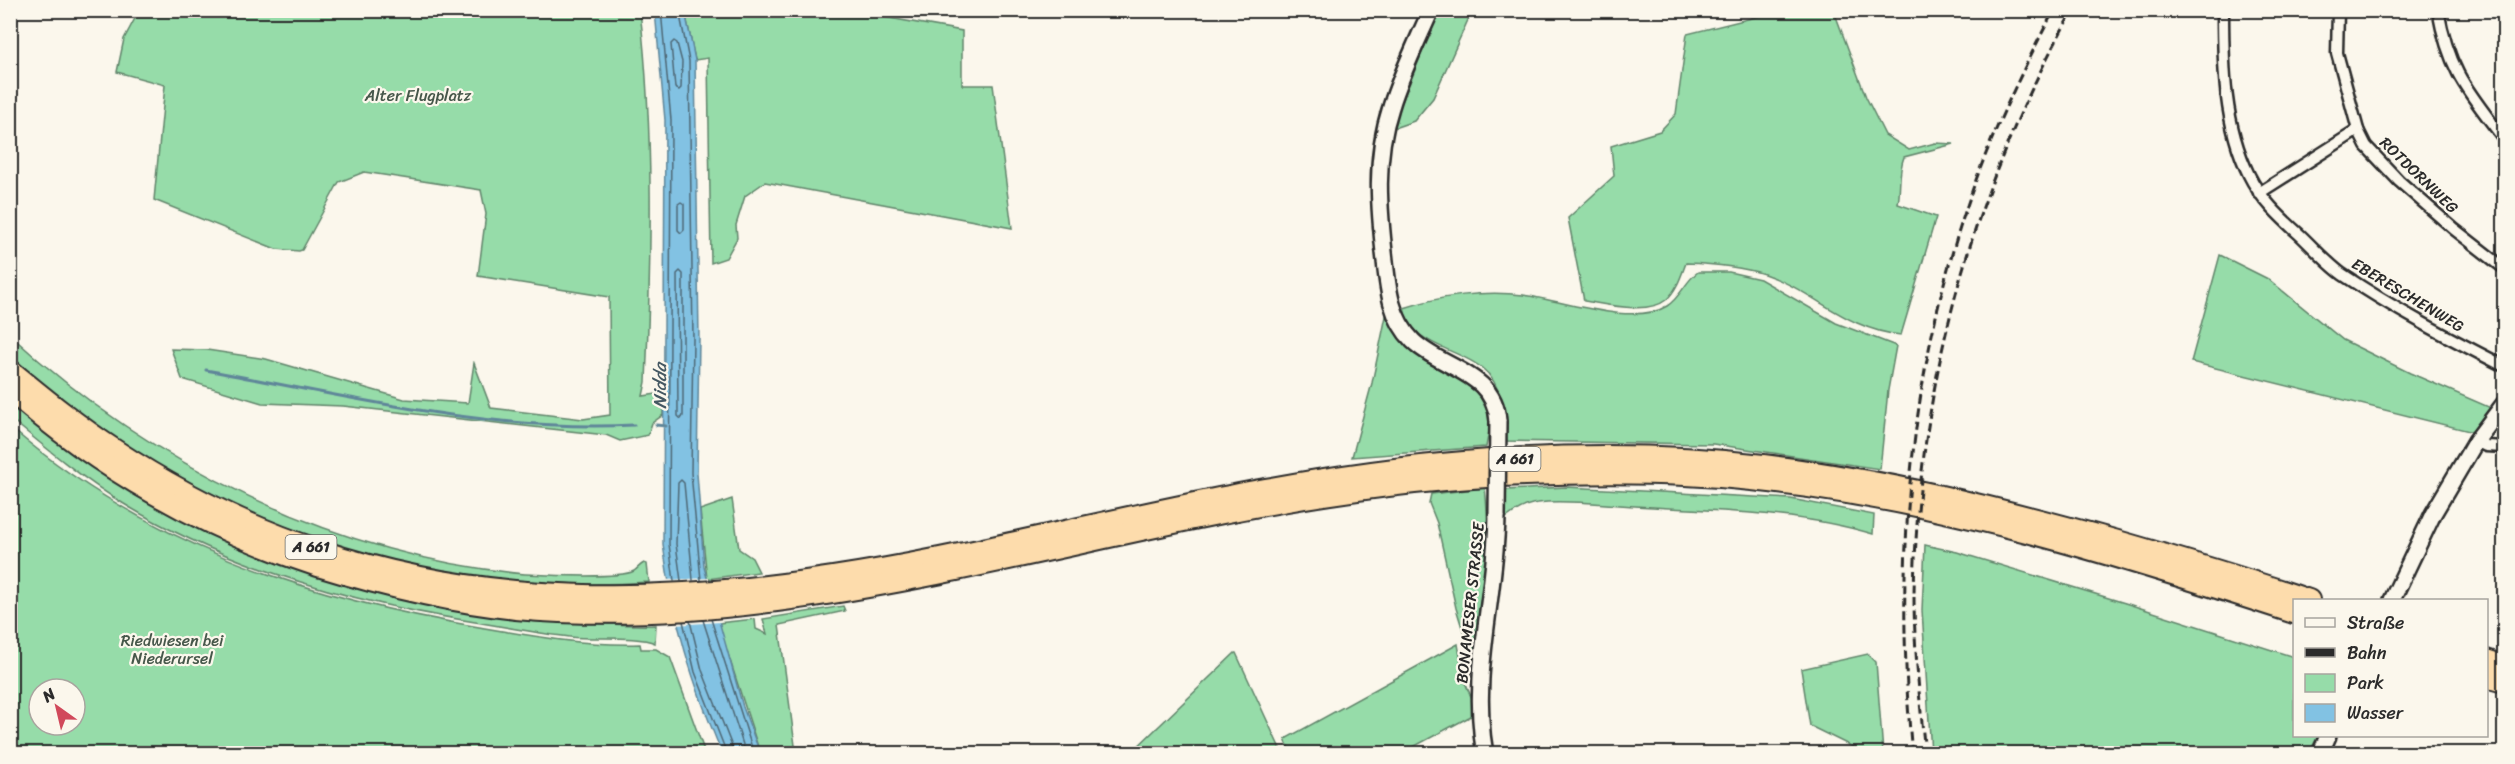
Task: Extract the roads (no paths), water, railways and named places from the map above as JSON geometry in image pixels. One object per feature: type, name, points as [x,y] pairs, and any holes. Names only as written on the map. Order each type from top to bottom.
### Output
[{"type":"highway","name":"A 661","points":[[10,370],[86,430],[154,474],[224,512],[311,547],[421,578],[480,588],[658,603]]},
{"type":"highway","name":"A 661","points":[[10,390],[69,437],[145,488],[217,526],[303,561],[417,594],[478,604],[565,612],[718,600],[909,580],[1305,498],[1451,480],[1590,474],[1684,476],[1760,481],[1952,514],[2108,555],[2293,612]]},
{"type":"highway","name":"A 661","points":[[718,600],[910,563],[1201,501],[1354,474],[1495,460],[1630,458],[1761,464],[1938,495],[2091,534],[2306,599]]},
{"type":"highway","points":[[2488,660],[2505,666]]},
{"type":"highway","points":[[2488,677],[2505,682]]},
{"type":"street","name":"BONAMESER STRASSE","points":[[1431,10],[1390,107],[1378,177],[1379,208],[1387,283],[1395,316],[1410,338],[1428,352],[1476,379],[1494,404],[1498,422],[1496,557],[1479,680],[1480,721],[1485,753]]},
{"type":"street","name":"EBERESCHENWEG","points":[[2223,10],[2223,74],[2231,119],[2242,158],[2259,193],[2282,219],[2340,273],[2450,339],[2505,366]]},
{"type":"street","name":"ROTDORNWEG","points":[[2338,10],[2337,53],[2358,130],[2366,146],[2399,181],[2454,229],[2505,268]]},
{"type":"street","points":[[2438,10],[2444,43],[2459,79],[2505,139]]},
{"type":"street","points":[[2259,193],[2358,130]]},
{"type":"street","points":[[2393,599],[2433,514],[2476,441],[2505,404]]},
{"type":"street","points":[[2476,441],[2486,446],[2505,447]]},
{"type":"street","points":[[2320,753],[2327,737]]},
{"type":"water","points":[[655,11],[685,11],[695,60],[699,339],[697,473],[704,567],[743,707],[760,753],[722,753],[685,651],[672,600],[663,544],[665,120]]},
{"type":"waterway","points":[[206,370],[365,401],[473,418],[581,426],[634,425]]},
{"type":"waterway","points":[[656,425],[666,426]]},
{"type":"railway","points":[[1912,754],[1905,613],[1906,542],[1911,472],[1932,333],[1949,265],[1988,149],[2008,102],[2054,10]]},
{"type":"railway","points":[[1925,754],[1916,655],[1914,595],[1918,518],[1926,442],[1939,366],[1956,292],[1979,220],[2006,148],[2037,78],[2073,10]]},
{"type":"park label","name":"Alter Flugplatz","points":[[418,95]]},
{"type":"park label","name":"Riedwiesen bei Niederursel","points":[[172,649]]},
{"type":"water label","name":"Nidda","points":[[660,386]]}]
